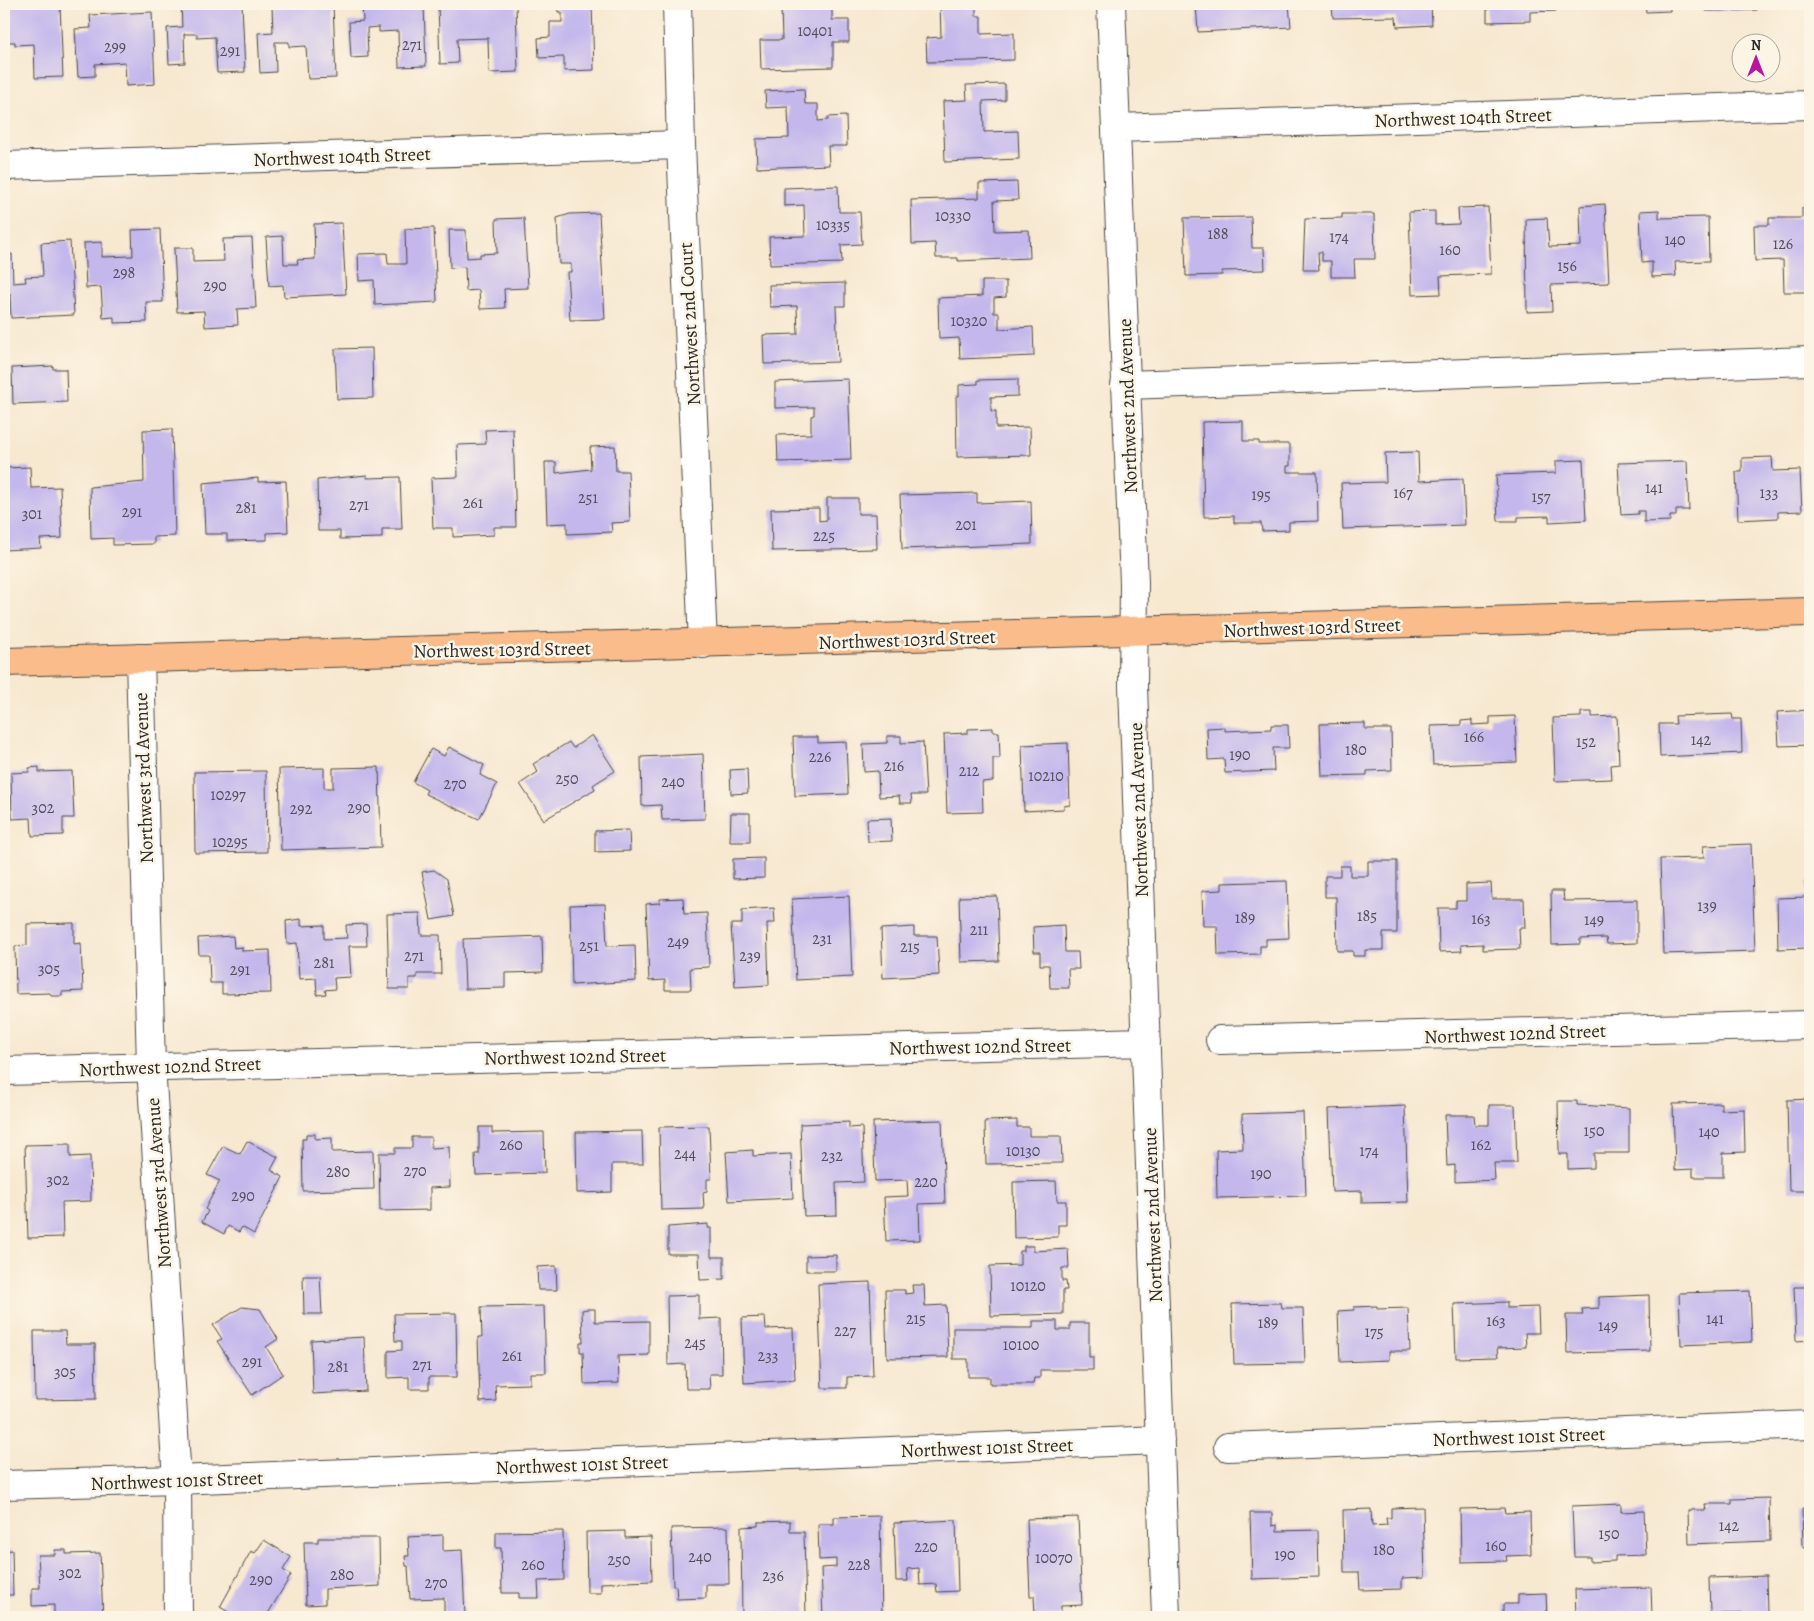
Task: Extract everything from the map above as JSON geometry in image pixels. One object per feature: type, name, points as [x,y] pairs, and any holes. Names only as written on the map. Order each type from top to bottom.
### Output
[{"type":"main road","name":"Northwest 103rd Street","points":[[4,662],[1810,612]]},
{"type":"street","name":"Northwest 2nd Court","points":[[677,4],[681,145],[704,644]]},
{"type":"street","name":"Northwest 2nd Avenue","points":[[1111,4],[1134,632],[1133,686],[1166,1617]]},
{"type":"street","name":"Northwest 104th Street","points":[[1116,128],[1810,105]]},
{"type":"street","name":"Northwest 104th Street","points":[[4,166],[681,145]]},
{"type":"street","points":[[1125,385],[1810,361]]},
{"type":"street","name":"Northwest 3rd Avenue","points":[[140,658],[151,1066],[177,1480],[178,1617]]},
{"type":"street","name":"Northwest 102nd Street","points":[[1220,1040],[1810,1025]]},
{"type":"street","name":"Northwest 102nd Street","points":[[4,1072],[151,1066],[1146,1042]]},
{"type":"street","name":"Northwest 101st Street","points":[[1228,1448],[1810,1425]]},
{"type":"street","name":"Northwest 101st Street","points":[[4,1485],[177,1480],[1160,1440]]},
{"type":"building","points":[[4,4],[60,4],[63,77],[35,78],[34,44],[15,45],[15,42],[4,42]]},
{"type":"building","points":[[181,4],[242,4],[245,72],[217,73],[215,37],[197,38],[197,34],[184,34],[185,63],[169,64],[167,28],[182,27]]},
{"type":"building","points":[[362,4],[424,4],[426,66],[399,67],[398,31],[379,32],[379,27],[367,28],[368,57],[351,58],[349,22],[363,21]]},
{"type":"building","points":[[438,4],[516,4],[518,72],[489,73],[488,38],[457,39],[458,63],[440,64]]},
{"type":"building","points":[[557,4],[592,4],[594,70],[564,71],[564,57],[539,58],[538,38],[550,37],[550,22],[562,22],[562,12],[558,12]]},
{"type":"building","points":[[770,4],[832,4],[832,20],[849,20],[849,42],[833,42],[833,67],[761,69],[760,40],[782,40],[781,7],[771,7]]},
{"type":"building","points":[[940,4],[976,4],[976,16],[981,16],[981,34],[1014,33],[1014,60],[927,62],[926,38],[941,37]]},
{"type":"building","points":[[1196,4],[1289,4],[1291,27],[1198,32]]},
{"type":"building","points":[[1332,4],[1431,4],[1432,25],[1397,27],[1396,17],[1333,18]]},
{"type":"building","points":[[1487,4],[1556,4],[1556,11],[1530,12],[1530,21],[1487,22]]},
{"type":"building","points":[[1645,4],[1670,4],[1670,11],[1646,12]]},
{"type":"building","points":[[1705,4],[1793,5],[1757,7],[1757,10],[1706,11]]},
{"type":"building","points":[[333,5],[336,78],[308,79],[306,46],[289,47],[289,42],[275,42],[276,72],[260,73],[258,33],[273,32],[272,7]]},
{"type":"building","points":[[152,12],[155,84],[126,86],[125,62],[95,64],[95,76],[78,77],[75,29],[91,28],[90,15]]},
{"type":"building","points":[[1005,84],[1005,100],[983,101],[984,132],[1018,131],[1019,159],[945,162],[943,101],[967,100],[966,85]]},
{"type":"building","points":[[804,89],[805,104],[818,104],[818,121],[828,120],[828,117],[846,116],[847,146],[828,146],[829,165],[757,168],[756,139],[789,138],[788,107],[766,108],[765,91]]},
{"type":"building","points":[[1017,182],[1018,200],[994,201],[995,231],[1029,230],[1030,258],[958,261],[958,258],[936,258],[935,243],[912,244],[911,200],[979,198],[979,183]]},
{"type":"building","points":[[838,186],[839,212],[860,212],[862,244],[841,245],[842,263],[770,265],[769,237],[805,236],[804,205],[784,206],[784,188]]},
{"type":"building","points":[[1605,204],[1609,283],[1551,285],[1552,311],[1527,312],[1526,219],[1547,218],[1549,247],[1581,246],[1580,206]]},
{"type":"building","points":[[1488,207],[1491,274],[1440,276],[1441,294],[1412,295],[1409,212],[1435,211],[1435,225],[1459,224],[1458,208]]},
{"type":"building","points":[[1810,207],[1810,292],[1784,292],[1783,260],[1755,261],[1754,225],[1769,225],[1769,218],[1802,218],[1802,208]]},
{"type":"building","points":[[1659,210],[1659,218],[1708,217],[1709,261],[1675,262],[1676,276],[1652,277],[1652,262],[1642,263],[1640,211]]},
{"type":"building","points":[[599,213],[605,319],[570,320],[567,272],[571,272],[571,264],[559,264],[557,218],[570,214]]},
{"type":"building","points":[[1342,214],[1374,214],[1375,259],[1354,259],[1355,277],[1331,277],[1331,261],[1322,261],[1322,252],[1318,252],[1319,270],[1303,270],[1305,219],[1342,218]]},
{"type":"building","points":[[1251,217],[1252,248],[1264,248],[1265,270],[1222,271],[1222,275],[1186,276],[1184,218]]},
{"type":"building","points":[[524,218],[528,288],[504,289],[505,308],[480,309],[479,290],[466,291],[465,267],[450,268],[449,230],[466,230],[467,258],[480,257],[480,254],[497,253],[496,219]]},
{"type":"building","points":[[342,223],[346,294],[284,297],[283,285],[269,286],[266,237],[283,236],[284,264],[298,264],[297,260],[315,259],[314,224]]},
{"type":"building","points":[[434,228],[437,302],[375,305],[374,280],[359,281],[358,254],[387,253],[388,264],[406,264],[405,229]]},
{"type":"building","points":[[160,229],[163,302],[146,302],[147,322],[114,323],[114,317],[103,318],[101,287],[86,288],[84,243],[102,242],[102,257],[133,256],[132,230]]},
{"type":"building","points":[[252,238],[256,308],[237,309],[238,325],[205,327],[204,311],[177,312],[174,248],[193,248],[193,262],[224,261],[223,239]]},
{"type":"building","points":[[70,241],[74,315],[11,318],[10,294],[4,294],[4,255],[12,254],[13,283],[26,282],[25,277],[43,276],[41,243]]},
{"type":"building","points":[[982,281],[1006,281],[1006,297],[994,298],[994,313],[999,313],[999,329],[1033,327],[1034,356],[960,359],[959,338],[939,339],[938,298],[982,296]]},
{"type":"building","points":[[845,283],[845,306],[836,306],[838,362],[764,364],[763,335],[798,334],[797,306],[770,307],[769,285]]},
{"type":"building","points":[[372,348],[373,398],[337,399],[335,349]]},
{"type":"building","points":[[53,366],[53,369],[66,369],[67,402],[13,404],[12,368]]},
{"type":"building","points":[[848,379],[851,460],[778,462],[777,435],[811,434],[811,416],[814,415],[814,407],[775,408],[775,382]]},
{"type":"building","points":[[1018,379],[1018,396],[991,397],[991,411],[996,411],[996,428],[1030,427],[1031,455],[957,457],[956,396],[959,396],[959,385],[978,384],[978,380]]},
{"type":"building","points":[[1243,421],[1243,441],[1259,441],[1259,444],[1290,444],[1290,466],[1287,466],[1287,472],[1317,472],[1318,521],[1289,522],[1289,530],[1262,531],[1261,523],[1234,523],[1234,516],[1204,517],[1202,422]]},
{"type":"building","points":[[172,429],[175,536],[154,537],[154,544],[113,545],[113,538],[91,539],[90,487],[144,482],[143,430]]},
{"type":"building","points":[[513,429],[516,527],[494,527],[494,535],[453,537],[453,528],[433,528],[431,478],[458,477],[457,445],[486,444],[485,430]]},
{"type":"building","points":[[615,446],[616,471],[628,471],[630,522],[611,523],[612,532],[567,534],[567,523],[547,524],[545,462],[556,462],[556,473],[591,469],[590,447]]},
{"type":"building","points":[[1418,452],[1419,481],[1463,479],[1465,525],[1343,529],[1341,483],[1386,482],[1385,453]]},
{"type":"building","points":[[1772,457],[1773,471],[1800,470],[1802,511],[1778,512],[1778,518],[1738,520],[1736,472],[1742,472],[1742,458]]},
{"type":"building","points":[[1583,460],[1586,520],[1549,522],[1549,516],[1518,517],[1518,521],[1498,521],[1496,475],[1556,473],[1556,461]]},
{"type":"building","points":[[1687,461],[1689,510],[1676,510],[1676,516],[1670,516],[1670,521],[1644,522],[1644,511],[1638,511],[1638,514],[1621,515],[1618,463]]},
{"type":"building","points":[[30,467],[31,488],[60,487],[62,538],[40,539],[41,548],[4,550],[4,468]]},
{"type":"building","points":[[367,475],[367,478],[400,477],[402,529],[382,529],[382,538],[340,539],[340,531],[318,531],[317,480]]},
{"type":"building","points":[[258,478],[258,482],[286,481],[288,532],[267,533],[267,540],[227,541],[227,534],[205,534],[203,483]]},
{"type":"building","points":[[977,493],[977,503],[1031,501],[1032,544],[902,549],[900,495]]},
{"type":"building","points":[[827,498],[858,498],[858,514],[876,514],[877,549],[772,551],[771,509],[819,508],[819,521],[827,520]]},
{"type":"building","points":[[1810,710],[1810,745],[1779,746],[1777,712]]},
{"type":"building","points":[[1581,712],[1592,712],[1592,717],[1617,716],[1619,764],[1611,765],[1612,779],[1555,781],[1553,718],[1581,717]]},
{"type":"building","points":[[1732,714],[1733,719],[1741,719],[1742,753],[1660,757],[1659,724],[1676,724],[1675,716]]},
{"type":"building","points":[[1515,716],[1517,762],[1433,765],[1431,726],[1461,725],[1461,721],[1472,720],[1472,725],[1490,724],[1490,717]]},
{"type":"building","points":[[1365,723],[1365,729],[1391,729],[1392,770],[1367,771],[1367,775],[1322,776],[1320,724]]},
{"type":"building","points":[[1271,725],[1288,725],[1289,748],[1273,748],[1274,771],[1225,773],[1224,759],[1208,760],[1207,728],[1225,727],[1225,731],[1271,729]]},
{"type":"building","points":[[993,728],[993,732],[999,732],[1000,758],[993,758],[993,781],[982,782],[983,812],[947,813],[944,734],[968,733],[968,729]]},
{"type":"building","points":[[592,735],[615,771],[593,785],[595,789],[544,820],[520,784],[538,772],[533,764],[569,742],[573,748]]},
{"type":"building","points":[[887,736],[901,736],[901,743],[923,742],[926,795],[911,795],[912,803],[900,803],[899,796],[879,797],[878,771],[864,772],[863,744],[887,743]]},
{"type":"building","points":[[793,737],[818,737],[818,743],[846,742],[848,794],[795,796]]},
{"type":"building","points":[[1068,743],[1070,805],[1064,806],[1064,809],[1024,811],[1022,745]]},
{"type":"building","points":[[449,747],[484,765],[480,775],[497,784],[479,819],[425,794],[427,790],[413,782],[431,749],[444,756]]},
{"type":"building","points":[[703,754],[705,819],[662,820],[661,805],[642,806],[641,757]]},
{"type":"building","points":[[39,767],[39,772],[72,771],[74,818],[63,818],[63,835],[32,836],[31,818],[12,819],[11,773],[29,772],[29,768]]},
{"type":"building","points":[[379,767],[381,847],[281,850],[279,769],[324,768],[324,788],[333,788],[333,768]]},
{"type":"building","points":[[747,769],[748,793],[731,794],[730,770]]},
{"type":"building","points":[[266,771],[267,852],[195,853],[194,772]]},
{"type":"building","points":[[731,813],[750,813],[750,842],[730,842]]},
{"type":"building","points":[[891,818],[892,841],[868,842],[867,819]]},
{"type":"building","points":[[629,830],[630,851],[595,852],[595,831]]},
{"type":"building","points":[[1751,844],[1755,951],[1663,954],[1660,859],[1704,858],[1703,846]]},
{"type":"building","points":[[764,858],[764,878],[733,879],[733,859]]},
{"type":"building","points":[[1368,861],[1397,861],[1397,933],[1383,933],[1383,950],[1365,950],[1365,956],[1353,956],[1353,951],[1337,951],[1336,897],[1325,897],[1325,876],[1340,876],[1340,866],[1350,866],[1350,876],[1368,876]]},
{"type":"building","points":[[434,870],[447,879],[454,916],[431,920],[422,872]]},
{"type":"building","points":[[1287,881],[1289,938],[1266,939],[1266,946],[1260,946],[1260,954],[1218,955],[1217,926],[1203,926],[1202,891],[1222,890],[1222,883]]},
{"type":"building","points":[[1806,882],[1810,882],[1810,948],[1778,949],[1777,898],[1807,897]]},
{"type":"building","points":[[1491,883],[1492,899],[1524,899],[1525,928],[1519,928],[1520,949],[1483,950],[1483,944],[1461,945],[1462,951],[1439,952],[1438,908],[1456,908],[1456,901],[1466,901],[1466,884]]},
{"type":"building","points":[[1551,891],[1563,891],[1564,901],[1637,900],[1637,943],[1607,944],[1606,938],[1580,939],[1580,944],[1552,945]]},
{"type":"building","points":[[849,896],[852,977],[796,980],[792,899]]},
{"type":"building","points":[[997,896],[999,961],[961,962],[959,897]]},
{"type":"building","points":[[683,898],[684,914],[707,913],[709,967],[690,968],[691,990],[665,990],[665,980],[649,981],[646,904],[660,903],[660,899]]},
{"type":"building","points":[[605,904],[607,946],[635,945],[636,981],[572,985],[570,905]]},
{"type":"building","points":[[774,908],[775,923],[767,923],[769,985],[735,987],[731,924],[742,924],[742,910]]},
{"type":"building","points":[[420,913],[421,935],[440,935],[441,974],[417,974],[417,978],[409,978],[409,989],[389,989],[387,914]]},
{"type":"building","points":[[301,919],[301,926],[324,925],[324,939],[347,938],[346,925],[366,924],[367,946],[349,946],[351,977],[334,978],[335,989],[325,990],[326,994],[317,995],[316,978],[299,979],[297,943],[287,944],[286,921]]},
{"type":"building","points":[[74,923],[74,944],[81,943],[83,991],[62,992],[62,996],[51,996],[50,993],[16,994],[15,946],[27,945],[27,924]]},
{"type":"building","points":[[1064,925],[1065,952],[1078,952],[1079,969],[1068,969],[1069,988],[1050,988],[1049,965],[1040,965],[1040,952],[1034,952],[1033,927]]},
{"type":"building","points":[[914,927],[914,936],[937,936],[939,975],[883,978],[881,929]]},
{"type":"building","points":[[233,936],[234,948],[242,947],[242,951],[270,950],[271,993],[222,994],[222,983],[210,983],[209,955],[199,955],[198,938]]},
{"type":"building","points":[[542,936],[543,972],[505,973],[505,988],[465,989],[463,939]]},
{"type":"building","points":[[1810,1099],[1810,1191],[1789,1191],[1787,1100]]},
{"type":"building","points":[[1558,1101],[1577,1101],[1577,1105],[1629,1108],[1629,1153],[1594,1153],[1594,1168],[1568,1169],[1568,1154],[1559,1154]]},
{"type":"building","points":[[1721,1103],[1721,1110],[1744,1109],[1745,1152],[1723,1153],[1723,1177],[1693,1177],[1693,1169],[1675,1170],[1673,1104]]},
{"type":"building","points":[[1489,1105],[1515,1105],[1517,1163],[1494,1163],[1495,1180],[1455,1182],[1455,1165],[1447,1166],[1445,1115],[1474,1115],[1475,1125],[1489,1125]]},
{"type":"building","points":[[1405,1106],[1408,1202],[1362,1203],[1362,1191],[1332,1192],[1329,1109]]},
{"type":"building","points":[[1303,1112],[1306,1196],[1217,1198],[1216,1150],[1243,1149],[1242,1114]]},
{"type":"building","points":[[942,1120],[945,1203],[919,1204],[920,1240],[886,1241],[884,1197],[908,1196],[907,1180],[875,1181],[873,1122]]},
{"type":"building","points":[[1017,1120],[1017,1127],[1029,1127],[1029,1136],[1061,1136],[1062,1163],[986,1164],[985,1121]]},
{"type":"building","points":[[849,1122],[849,1128],[862,1127],[864,1182],[836,1183],[837,1215],[804,1216],[800,1124]]},
{"type":"building","points":[[709,1126],[711,1179],[707,1179],[707,1191],[703,1192],[704,1209],[661,1210],[659,1127]]},
{"type":"building","points":[[479,1127],[492,1127],[492,1133],[544,1132],[545,1173],[476,1175],[475,1154],[479,1154]]},
{"type":"building","points":[[642,1131],[643,1164],[612,1164],[612,1192],[577,1193],[576,1132]]},
{"type":"building","points":[[306,1134],[315,1134],[315,1139],[332,1138],[332,1152],[373,1151],[374,1189],[303,1191],[302,1139],[306,1139]]},
{"type":"building","points":[[412,1137],[431,1137],[431,1148],[449,1147],[450,1187],[430,1188],[430,1210],[380,1211],[379,1153],[395,1153],[395,1148],[412,1148]]},
{"type":"building","points":[[247,1141],[278,1157],[271,1170],[283,1177],[254,1234],[242,1227],[239,1232],[228,1226],[224,1234],[202,1222],[208,1211],[205,1209],[220,1181],[207,1175],[223,1146],[240,1154]]},
{"type":"building","points":[[70,1144],[70,1157],[90,1156],[91,1201],[62,1202],[63,1237],[28,1238],[25,1145]]},
{"type":"building","points":[[753,1150],[753,1156],[791,1154],[793,1198],[729,1201],[726,1152]]},
{"type":"building","points":[[1056,1181],[1057,1201],[1066,1201],[1066,1225],[1058,1225],[1058,1237],[1014,1238],[1013,1182]]},
{"type":"building","points":[[708,1224],[708,1228],[711,1228],[711,1257],[724,1257],[724,1279],[700,1280],[699,1254],[668,1254],[668,1227]]},
{"type":"building","points":[[1024,1246],[1033,1246],[1033,1251],[1068,1249],[1069,1268],[1062,1268],[1062,1281],[1066,1281],[1067,1290],[1063,1290],[1063,1314],[991,1316],[990,1266],[1020,1265],[1020,1251],[1024,1251]]},
{"type":"building","points":[[836,1255],[836,1271],[806,1271],[806,1256]]},
{"type":"building","points":[[556,1266],[557,1290],[538,1290],[537,1267]]},
{"type":"building","points":[[303,1276],[320,1276],[322,1314],[304,1314]]},
{"type":"building","points":[[870,1282],[873,1376],[847,1377],[847,1388],[822,1388],[818,1284]]},
{"type":"building","points":[[912,1285],[924,1285],[925,1306],[946,1305],[948,1357],[887,1358],[885,1290],[905,1290],[905,1294],[913,1293]]},
{"type":"building","points":[[1794,1287],[1810,1287],[1810,1340],[1796,1341]]},
{"type":"building","points":[[1750,1291],[1752,1342],[1681,1345],[1679,1293]]},
{"type":"building","points":[[699,1295],[699,1319],[721,1318],[722,1374],[709,1374],[710,1389],[686,1389],[685,1364],[668,1365],[667,1296]]},
{"type":"building","points":[[1649,1295],[1650,1351],[1567,1353],[1566,1315],[1583,1315],[1582,1309],[1599,1308],[1599,1297]]},
{"type":"building","points":[[1507,1302],[1507,1308],[1538,1307],[1539,1333],[1525,1333],[1526,1347],[1497,1348],[1498,1357],[1456,1358],[1454,1304]]},
{"type":"building","points":[[1281,1303],[1282,1308],[1303,1308],[1305,1363],[1234,1364],[1232,1304]]},
{"type":"building","points":[[544,1306],[546,1373],[530,1373],[530,1384],[495,1385],[496,1401],[480,1402],[478,1337],[482,1337],[481,1307]]},
{"type":"building","points":[[1377,1306],[1377,1309],[1408,1308],[1410,1351],[1389,1351],[1389,1360],[1340,1362],[1338,1311],[1354,1310],[1354,1307]]},
{"type":"building","points":[[242,1307],[260,1309],[278,1339],[266,1347],[283,1374],[252,1395],[217,1341],[222,1339],[213,1325]]},
{"type":"building","points":[[595,1309],[595,1322],[649,1321],[649,1355],[618,1356],[619,1383],[584,1384],[583,1352],[580,1352],[580,1342],[583,1342],[582,1310]]},
{"type":"building","points":[[456,1313],[457,1377],[429,1377],[429,1389],[409,1389],[409,1377],[388,1378],[388,1351],[402,1350],[402,1341],[395,1341],[394,1314]]},
{"type":"building","points":[[765,1317],[766,1329],[793,1328],[795,1380],[744,1383],[742,1318]]},
{"type":"building","points":[[1033,1321],[1057,1321],[1057,1330],[1070,1330],[1070,1323],[1089,1323],[1089,1357],[1093,1357],[1093,1370],[1040,1370],[1040,1378],[1034,1378],[1033,1384],[990,1384],[990,1377],[968,1377],[968,1359],[953,1359],[953,1328],[1033,1328]]},
{"type":"building","points":[[34,1331],[65,1331],[66,1344],[95,1344],[96,1399],[35,1400]]},
{"type":"building","points":[[364,1337],[366,1391],[313,1394],[311,1340]]},
{"type":"building","points":[[1769,1498],[1770,1541],[1689,1544],[1688,1510],[1706,1510],[1705,1504],[1732,1504],[1732,1499]]},
{"type":"building","points":[[1621,1504],[1621,1512],[1644,1511],[1646,1555],[1615,1556],[1615,1561],[1590,1562],[1590,1557],[1574,1557],[1572,1506]]},
{"type":"building","points":[[1423,1507],[1425,1577],[1402,1578],[1402,1589],[1360,1590],[1359,1572],[1344,1572],[1343,1510],[1371,1509],[1372,1526],[1387,1525],[1386,1518],[1391,1518],[1391,1508]]},
{"type":"building","points":[[1504,1508],[1505,1513],[1530,1512],[1531,1555],[1506,1556],[1507,1561],[1461,1562],[1460,1509]]},
{"type":"building","points":[[1802,1509],[1810,1509],[1810,1547],[1803,1548]]},
{"type":"building","points":[[1250,1513],[1272,1513],[1272,1526],[1277,1525],[1277,1531],[1318,1530],[1319,1577],[1252,1579]]},
{"type":"building","points":[[880,1516],[882,1617],[823,1617],[821,1568],[836,1567],[836,1559],[819,1560],[818,1524],[834,1524],[834,1517]]},
{"type":"building","points":[[1078,1517],[1082,1605],[1061,1606],[1061,1615],[1035,1616],[1034,1596],[1030,1596],[1027,1519]]},
{"type":"building","points":[[956,1520],[958,1591],[937,1592],[936,1584],[920,1585],[919,1568],[907,1569],[908,1581],[896,1581],[894,1523]]},
{"type":"building","points":[[790,1521],[790,1532],[804,1532],[806,1617],[742,1617],[741,1527],[758,1526],[758,1522]]},
{"type":"building","points":[[728,1527],[729,1584],[706,1584],[706,1598],[677,1599],[676,1586],[673,1586],[671,1528]]},
{"type":"building","points":[[563,1531],[564,1580],[538,1581],[539,1598],[519,1598],[519,1593],[502,1593],[501,1548],[496,1548],[496,1532]]},
{"type":"building","points":[[625,1531],[625,1538],[651,1537],[652,1581],[601,1583],[601,1593],[587,1593],[586,1532]]},
{"type":"building","points":[[443,1535],[443,1551],[462,1550],[465,1617],[444,1617],[444,1598],[410,1599],[408,1566],[406,1566],[405,1556],[409,1556],[408,1537]]},
{"type":"building","points":[[318,1538],[379,1538],[380,1586],[325,1589],[325,1604],[306,1605],[304,1542],[318,1542]]},
{"type":"building","points":[[264,1540],[291,1557],[283,1570],[291,1575],[266,1617],[260,1614],[258,1617],[237,1617],[220,1607],[251,1551],[255,1553]]},
{"type":"building","points":[[12,1550],[13,1595],[4,1595],[4,1551]]},
{"type":"building","points":[[55,1550],[66,1550],[66,1554],[100,1553],[103,1617],[54,1617],[54,1605],[32,1606],[32,1588],[40,1588],[38,1555],[55,1555]]},
{"type":"building","points":[[1766,1576],[1767,1613],[1710,1614],[1709,1578]]},
{"type":"building","points":[[1651,1587],[1652,1615],[1576,1617],[1575,1589]]},
{"type":"building","points":[[1546,1593],[1547,1617],[1503,1617],[1503,1604],[1518,1604],[1518,1594]]}]
